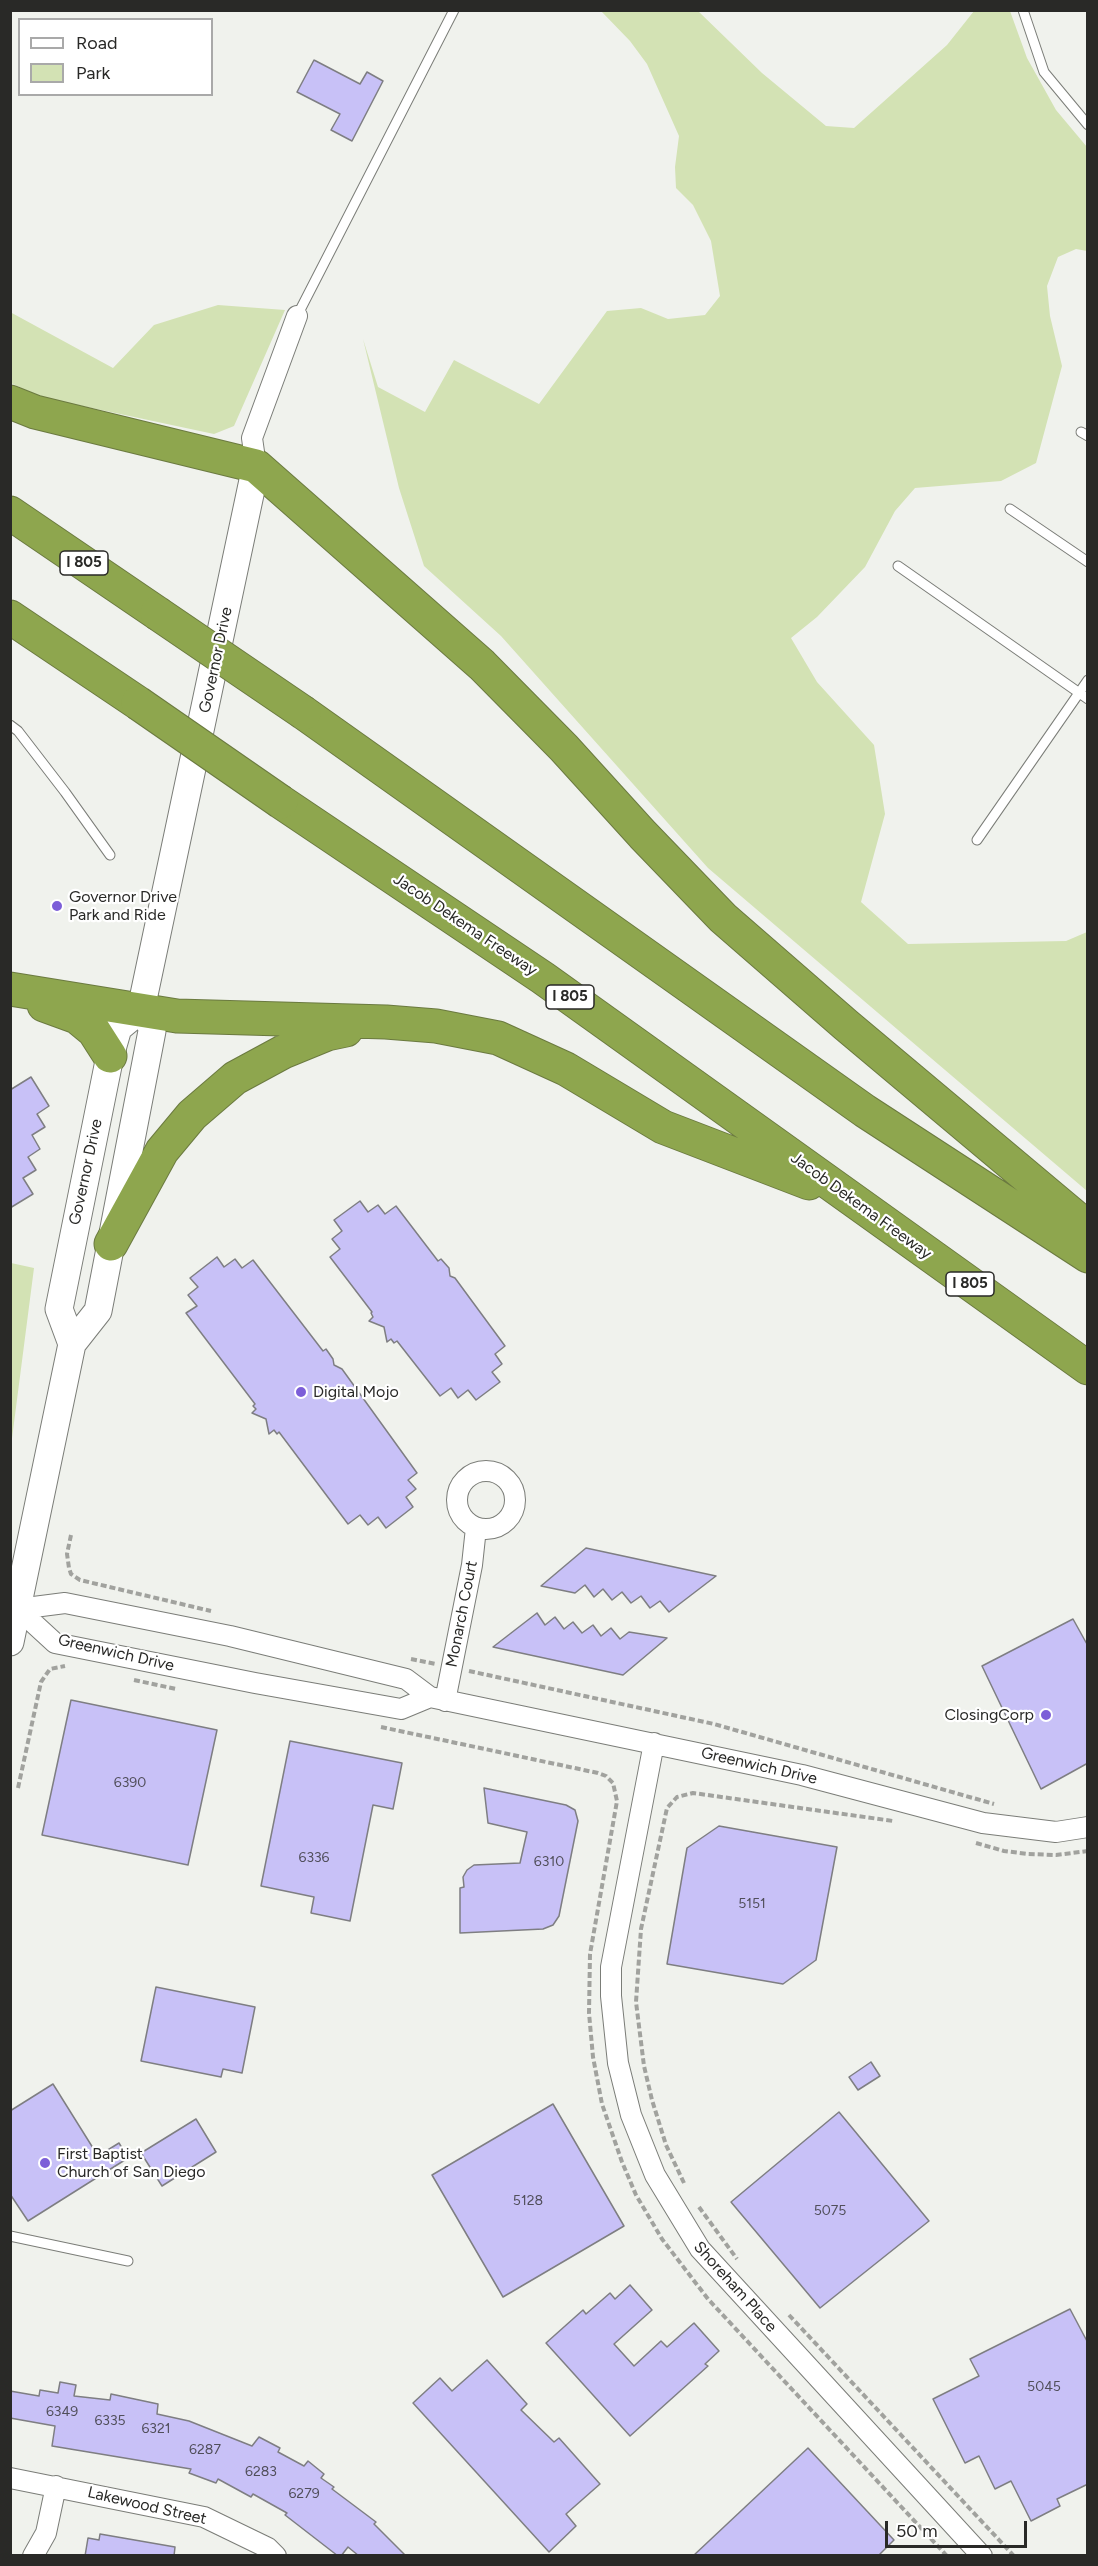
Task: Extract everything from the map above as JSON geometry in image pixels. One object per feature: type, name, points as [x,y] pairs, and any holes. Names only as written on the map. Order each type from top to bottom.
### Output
[{"type":"highway","points":[[10,402],[35,412],[256,466],[482,665],[564,748],[723,918],[846,1025],[1088,1228]]},
{"type":"highway","name":"I 805","points":[[10,513],[304,713],[865,1111],[1088,1256]]},
{"type":"highway","name":"Jacob Dekema Freeway","points":[[10,617],[543,978],[1088,1368]]},
{"type":"highway","points":[[10,989],[177,1016],[386,1022],[436,1026],[498,1038],[566,1069],[663,1127],[853,1200]]},
{"type":"highway","points":[[10,998],[57,1008],[77,1017],[94,1031],[110,1056]]},
{"type":"highway","points":[[111,1244],[162,1151],[192,1115],[235,1078],[283,1052],[327,1034],[386,1022]]},
{"type":"main road","name":"Governor Drive","points":[[72,1344],[59,1309],[110,1056],[118,1028],[141,1009],[256,466]]},
{"type":"main road","points":[[10,1642],[72,1344],[98,1311],[152,1031],[152,1026],[141,1009]]},
{"type":"street","name":"Governor Drive","points":[[256,466],[252,438],[297,316]]},
{"type":"street","name":"Monarch Court","points":[[438,1699],[452,1668],[476,1528]]},
{"type":"street","name":"Greenwich Drive","points":[[18,1609],[64,1603],[230,1636],[405,1679],[438,1699],[802,1775],[983,1823],[1056,1832],[1088,1827]]},
{"type":"street","name":"Greenwich Drive","points":[[18,1609],[55,1643],[255,1683],[401,1709],[438,1699]]},
{"type":"street","name":"Shoreham Place","points":[[654,1743],[611,1967],[611,1996],[618,2063],[631,2115],[654,2175],[699,2249],[982,2556]]},
{"type":"street","name":"Lakewood Street","points":[[10,2478],[204,2517],[268,2548],[276,2556]]},
{"type":"street","points":[[33,2556],[46,2533],[56,2486]]},
{"type":"lane","points":[[297,316],[454,10]]},
{"type":"lane","points":[[1023,10],[1044,72],[1088,125]]},
{"type":"lane","points":[[1010,510],[1088,562]]},
{"type":"lane","points":[[898,566],[1088,699]]},
{"type":"lane","points":[[977,840],[1088,680]]},
{"type":"lane","points":[[10,725],[18,731],[65,792],[110,855]]},
{"type":"lane","points":[[10,2236],[128,2260]]},
{"type":"path","points":[[71,1535],[67,1554],[69,1568],[71,1574],[80,1580],[218,1613]]},
{"type":"path","points":[[402,1657],[714,1724],[1001,1806]]},
{"type":"path","points":[[18,1788],[41,1682],[51,1669],[57,1666],[76,1668]]},
{"type":"path","points":[[130,1679],[185,1690]]},
{"type":"path","points":[[377,1726],[598,1773],[606,1776],[613,1783],[617,1801],[590,1953],[589,2002],[593,2057],[602,2104],[621,2162],[636,2195],[662,2239],[708,2299],[947,2556]]},
{"type":"path","points":[[686,2187],[666,2145],[652,2100],[644,2066],[636,2002],[641,1929],[667,1808],[677,1797],[693,1793],[899,1822]]},
{"type":"path","points":[[971,1841],[1004,1851],[1028,1854],[1056,1856],[1088,1851]]},
{"type":"path","points":[[698,2206],[740,2262]]},
{"type":"path","points":[[787,2313],[1014,2556]]},
{"type":"green space","points":[[601,11],[698,11],[762,73],[826,126],[854,128],[947,45],[974,11],[1010,11],[1027,58],[1056,110],[1087,147],[1087,251],[1076,249],[1058,257],[1047,286],[1050,316],[1062,366],[1036,463],[1001,481],[915,488],[895,511],[865,567],[817,617],[791,638],[817,682],[874,745],[885,814],[861,902],[908,944],[1066,941],[1087,932],[1087,1191],[708,868],[501,636],[424,566],[399,488],[363,339],[378,387],[425,412],[454,360],[539,404],[607,311],[641,308],[668,319],[705,315],[720,296],[711,241],[693,205],[676,188],[675,167],[679,136],[647,64],[630,41]]},
{"type":"green space","points":[[218,305],[285,310],[234,426],[214,434],[40,397],[11,383],[10,312],[113,368],[154,325]]},
{"type":"green space","points":[[10,1263],[34,1268],[11,1446]]},
{"type":"building","points":[[314,60],[360,84],[367,72],[383,81],[352,141],[331,130],[340,114],[297,92]]},
{"type":"building","points":[[31,1077],[49,1106],[37,1114],[45,1127],[32,1135],[40,1149],[28,1157],[36,1170],[23,1178],[33,1194],[10,1208],[10,1090]]},
{"type":"building","points":[[360,1201],[368,1212],[378,1205],[385,1214],[396,1206],[438,1261],[441,1259],[449,1268],[450,1276],[455,1278],[505,1346],[495,1354],[502,1364],[492,1372],[500,1382],[476,1400],[468,1390],[458,1398],[451,1388],[440,1396],[397,1341],[394,1343],[391,1339],[387,1342],[384,1327],[369,1321],[373,1317],[372,1312],[330,1257],[340,1249],[332,1239],[342,1231],[334,1220]]},
{"type":"building","name":"Digital Mojo","points":[[217,1257],[224,1267],[235,1259],[242,1268],[253,1260],[323,1351],[326,1349],[334,1365],[342,1369],[417,1473],[408,1480],[416,1489],[406,1497],[413,1507],[386,1528],[378,1517],[368,1525],[360,1515],[348,1524],[279,1432],[277,1434],[274,1430],[269,1434],[266,1419],[252,1413],[256,1409],[253,1406],[255,1404],[186,1313],[197,1306],[188,1295],[198,1287],[190,1278]]},
{"type":"building","points":[[586,1548],[716,1576],[669,1612],[660,1601],[650,1608],[641,1596],[631,1603],[622,1592],[612,1600],[603,1589],[594,1597],[585,1585],[575,1593],[541,1586]]},
{"type":"building","points":[[537,1613],[545,1625],[555,1617],[564,1629],[573,1622],[582,1633],[593,1625],[601,1636],[611,1628],[620,1639],[629,1632],[667,1638],[623,1675],[493,1647]]},
{"type":"building","name":"ClosingCorp","points":[[1073,1619],[1088,1646],[1088,1763],[1041,1789],[982,1666]]},
{"type":"building","points":[[71,1700],[217,1730],[188,1865],[42,1835]]},
{"type":"building","points":[[290,1741],[402,1763],[393,1809],[373,1805],[350,1921],[311,1913],[314,1897],[261,1886]]},
{"type":"building","points":[[484,1788],[566,1805],[575,1810],[578,1821],[559,1916],[553,1925],[543,1929],[460,1933],[460,1888],[464,1887],[463,1877],[467,1870],[474,1865],[520,1863],[527,1832],[488,1823]]},
{"type":"building","points":[[719,1826],[837,1847],[816,1960],[783,1984],[667,1964],[687,1848]]},
{"type":"building","points":[[156,1987],[255,2007],[242,2073],[223,2069],[221,2077],[141,2061]]},
{"type":"building","points":[[871,2062],[880,2076],[858,2090],[849,2077]]},
{"type":"building","points":[[53,2084],[98,2156],[119,2143],[128,2158],[28,2221],[10,2194],[10,2111]]},
{"type":"building","points":[[553,2104],[624,2226],[503,2297],[432,2175]]},
{"type":"building","points":[[839,2112],[929,2221],[820,2308],[731,2202]]},
{"type":"building","points":[[196,2119],[216,2152],[162,2186],[141,2153]]},
{"type":"building","points":[[630,2285],[652,2310],[614,2344],[634,2366],[661,2341],[667,2347],[694,2323],[719,2351],[705,2364],[708,2366],[630,2436],[546,2343],[583,2310],[586,2314],[610,2293],[615,2299]]},
{"type":"building","points":[[1070,2309],[1088,2343],[1088,2484],[1057,2499],[1060,2506],[1031,2521],[1011,2481],[995,2489],[979,2456],[965,2463],[933,2399],[979,2376],[970,2359]]},
{"type":"building","points":[[487,2360],[527,2404],[521,2410],[554,2442],[559,2438],[600,2484],[566,2514],[576,2526],[549,2552],[413,2403],[440,2378],[452,2391]]},
{"type":"building","points":[[60,2382],[76,2385],[74,2396],[110,2400],[111,2394],[158,2404],[157,2414],[189,2421],[252,2446],[259,2437],[280,2448],[278,2452],[304,2466],[308,2461],[324,2474],[321,2478],[334,2487],[332,2489],[376,2522],[374,2524],[406,2556],[359,2556],[348,2547],[341,2556],[338,2556],[285,2515],[287,2513],[253,2494],[251,2497],[218,2479],[216,2483],[189,2473],[191,2469],[52,2446],[55,2426],[10,2418],[10,2391],[39,2396],[40,2390],[58,2393]]},
{"type":"building","points":[[808,2448],[894,2540],[878,2556],[693,2556]]},
{"type":"building","points":[[100,2534],[175,2547],[174,2556],[85,2556],[88,2538],[99,2540]]},
{"type":"place","name":"Governor Drive Park and Ride","points":[[57,906]]},
{"type":"place","name":"Digital Mojo","points":[[301,1392]]},
{"type":"place","name":"ClosingCorp","points":[[1046,1715]]},
{"type":"place","name":"First Baptist Church of San Diego","points":[[45,2163]]}]
